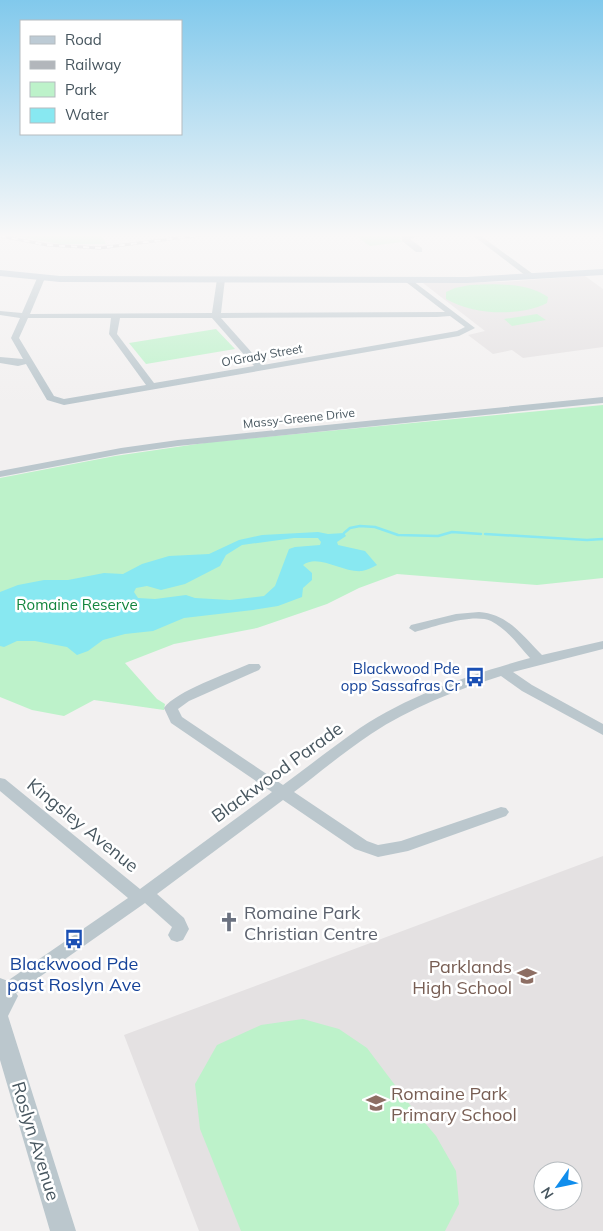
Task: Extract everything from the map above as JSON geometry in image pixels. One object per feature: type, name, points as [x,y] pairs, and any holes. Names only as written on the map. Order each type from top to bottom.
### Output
[{"type":"street","points":[[0,360],[18,363],[28,361],[15,338],[35,291]]},
{"type":"street","points":[[219,291],[216,316],[219,322],[261,368]]},
{"type":"street","points":[[424,291],[452,313]]},
{"type":"street","points":[[0,313],[24,316],[216,316],[427,315],[452,313]]},
{"type":"street","name":"O'Grady Street","points":[[28,361],[50,398],[64,402],[459,332],[471,328],[452,313]]},
{"type":"street","points":[[116,316],[113,334],[152,387]]},
{"type":"street","name":"Massy-Greene Drive","points":[[0,474],[121,451],[178,443],[603,400]]},
{"type":"street","points":[[415,628],[458,618],[478,616],[495,618],[505,625],[539,660]]},
{"type":"street","name":"Blackwood Parade","points":[[2,996],[143,896],[366,731],[394,713],[435,695],[503,671],[539,660],[603,645]]},
{"type":"street","points":[[254,667],[184,698],[171,708],[176,720],[361,845],[378,851],[402,847],[501,812]]},
{"type":"street","points":[[503,671],[527,688],[603,730]]},
{"type":"street","name":"Kingsley Avenue","points":[[0,783],[178,922],[181,929],[177,935]]},
{"type":"street","name":"Roslyn Avenue","points":[[0,1023],[64,1231]]},
{"type":"shaded area","points":[[434,291],[603,291],[603,347],[523,358],[512,350],[493,354],[468,335],[485,331]]},
{"type":"shaded area","name":"Romaine Park Primary School","points":[[603,856],[603,1231],[199,1231],[124,1035]]},
{"type":"green space","points":[[537,291],[548,297],[547,303],[536,308],[523,311],[496,312],[482,311],[457,304],[446,299],[446,292]]},
{"type":"green space","points":[[537,314],[546,320],[512,326],[504,319]]},
{"type":"green space","points":[[216,329],[235,349],[146,364],[129,343]]},
{"type":"green space","name":"Romaine Reserve","points":[[603,405],[603,578],[537,585],[397,574],[359,588],[327,604],[257,628],[174,644],[125,663],[157,699],[165,704],[164,710],[94,700],[64,716],[32,710],[0,697],[0,478],[115,456],[211,442]]},
{"type":"green space","points":[[303,1019],[339,1029],[367,1048],[436,1136],[456,1171],[459,1204],[445,1231],[241,1231],[200,1129],[195,1084],[217,1045],[261,1025]]},
{"type":"water","points":[[318,532],[328,534],[344,533],[346,536],[337,542],[338,545],[365,551],[377,565],[364,571],[355,571],[323,562],[309,562],[303,565],[312,573],[312,580],[303,588],[302,597],[278,606],[184,618],[153,631],[125,634],[103,640],[88,651],[77,655],[67,647],[35,641],[17,641],[4,647],[0,646],[0,592],[18,585],[44,580],[68,580],[104,573],[123,574],[142,564],[169,556],[209,554],[239,540],[262,535]],"holes":[[[294,538],[318,538],[321,542],[320,545],[289,549],[275,586],[264,596],[230,600],[195,598],[186,595],[155,599],[138,598],[134,592],[136,588],[147,586],[161,590],[185,584],[220,566],[226,555],[242,545]]]},
{"type":"waterway","points":[[344,533],[350,528],[360,526],[375,527],[398,535],[438,536],[452,532],[481,534]]},
{"type":"waterway","points":[[485,534],[587,540],[603,539]]},
{"type":"place","name":"Blackwood Pde opp Sassafras Cr","points":[[475,677]]},
{"type":"place","name":"Romaine Park Christian Centre","points":[[229,922]]},
{"type":"place","name":"Blackwood Pde past Roslyn Ave","points":[[74,939]]},
{"type":"place","name":"Parklands High School","points":[[527,976]]},
{"type":"place","name":"Romaine Park Primary School","points":[[376,1103]]}]
